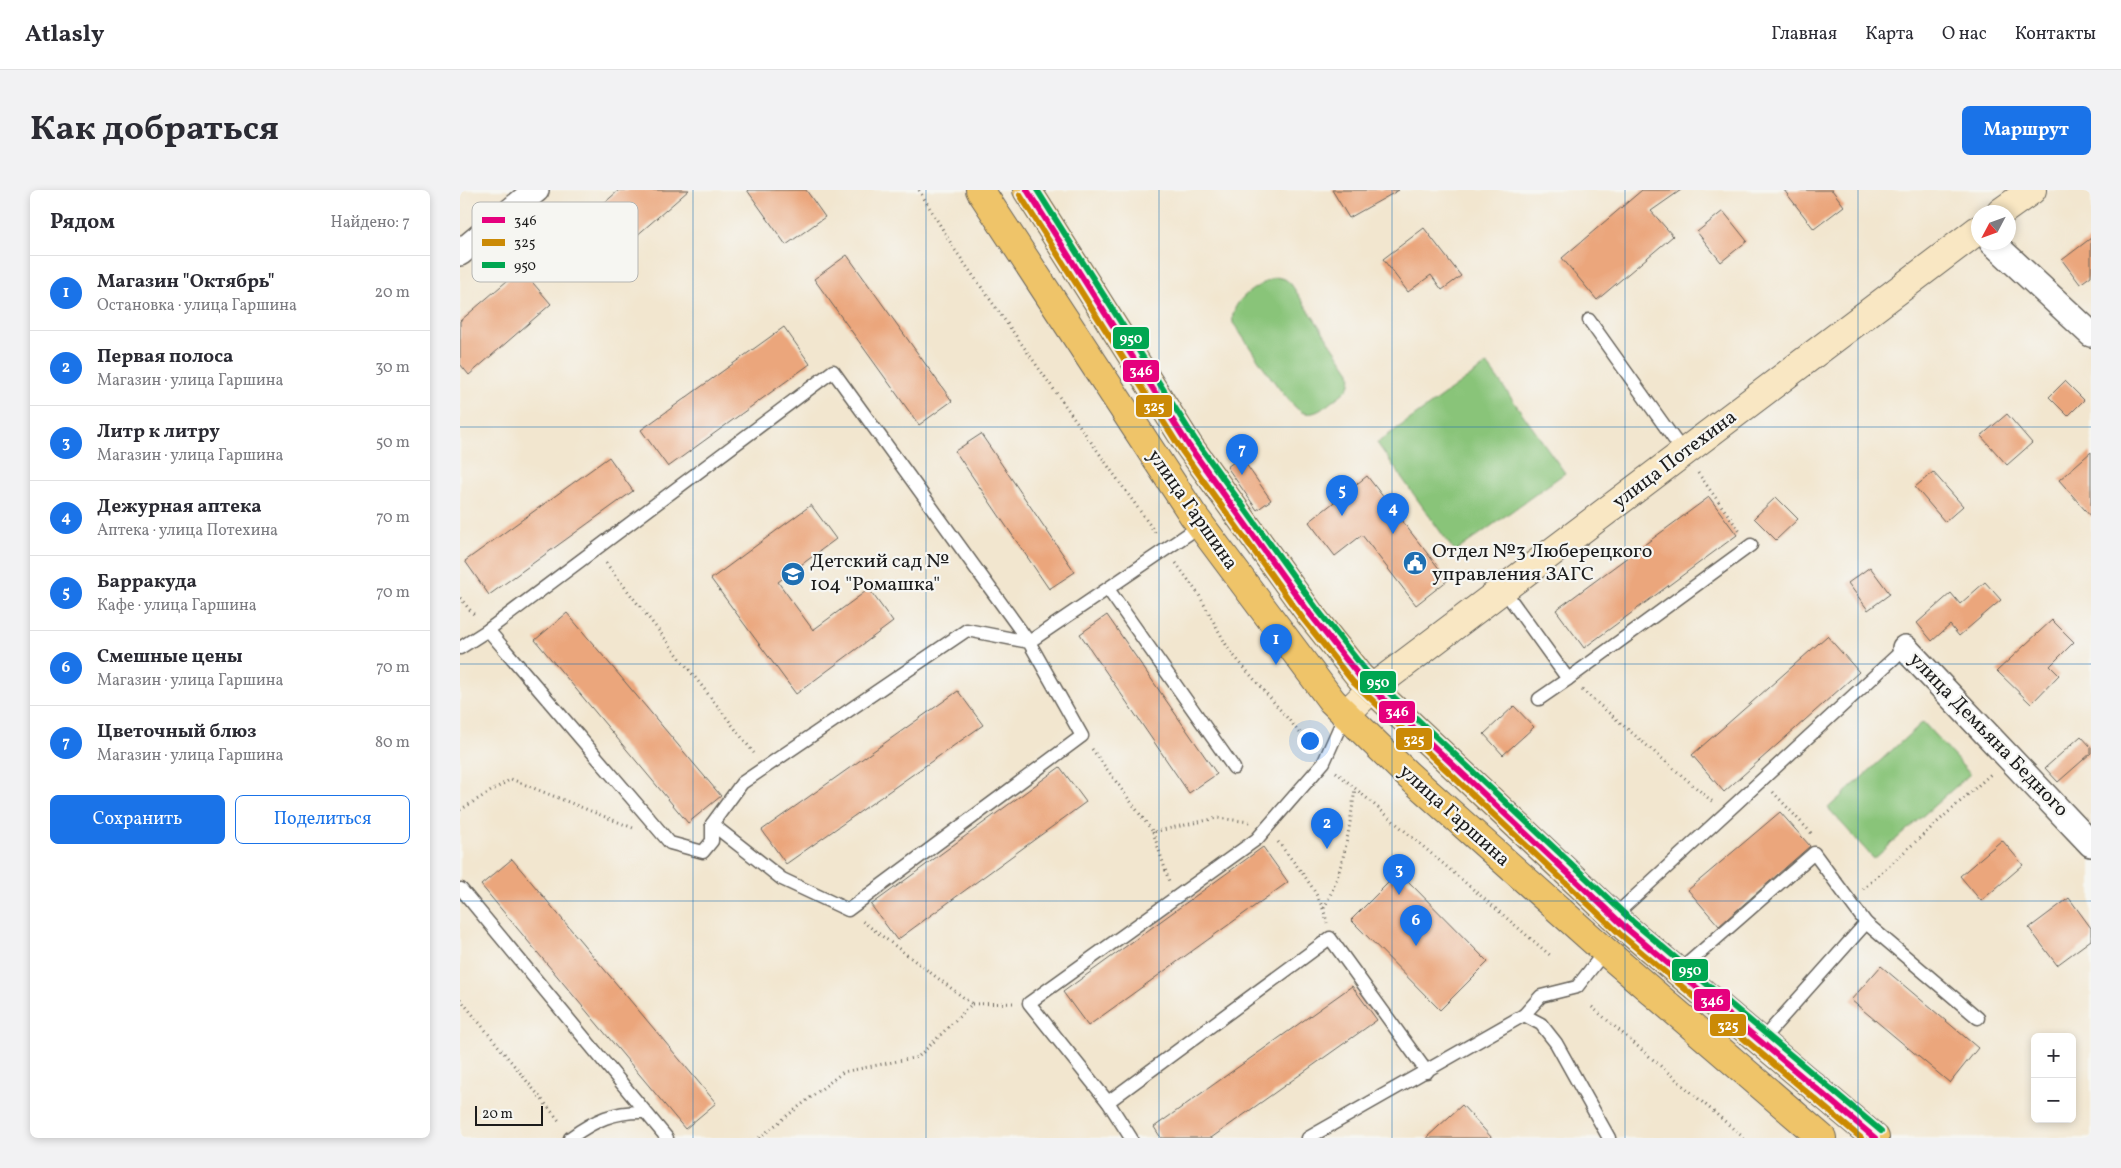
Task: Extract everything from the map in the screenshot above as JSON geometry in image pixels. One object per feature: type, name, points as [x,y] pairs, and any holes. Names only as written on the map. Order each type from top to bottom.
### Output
[{"type":"main road","name":"улица Гаршина","points":[[980,190],[1200,526],[1282,637],[1345,715],[1605,951],[1822,1138]]},
{"type":"main road","name":"улица Гаршина","points":[[1027,190],[1189,446],[1310,614],[1371,689],[1614,916],[1875,1138]]},
{"type":"street","points":[[522,202],[536,190]]},
{"type":"street","points":[[2012,205],[2032,190]]},
{"type":"street","name":"улица Потехина","points":[[1345,715],[1371,689],[1971,235]]},
{"type":"street","points":[[460,253],[472,243]]},
{"type":"street","points":[[2001,250],[2091,334]]},
{"type":"street","name":"улица Демьяна Бедного","points":[[1905,648],[2091,844]]},
{"type":"lane","points":[[1589,320],[1684,453]]},
{"type":"lane","points":[[460,648],[488,630],[833,371],[1029,642],[1082,736],[848,910],[782,879],[712,824]]},
{"type":"lane","points":[[488,630],[670,843],[703,852],[712,841],[712,824],[742,784],[967,630],[1029,642],[1168,550],[1200,526]]},
{"type":"lane","points":[[1539,699],[1750,545]]},
{"type":"lane","points":[[1108,589],[1234,768]]},
{"type":"lane","points":[[1503,589],[1568,679]]},
{"type":"lane","points":[[1614,916],[1905,648]]},
{"type":"lane","points":[[1131,1138],[1108,1102],[1029,1003],[1256,839],[1324,762],[1345,715]]},
{"type":"lane","points":[[1678,972],[1814,853],[1866,923],[1978,1018]]},
{"type":"lane","points":[[461,889],[667,1138]]},
{"type":"lane","points":[[1760,1042],[1866,923]]},
{"type":"lane","points":[[1108,1102],[1330,938],[1427,1072]]},
{"type":"lane","points":[[1308,1138],[1427,1072],[1524,1015],[1541,996],[1577,987],[1605,951]]},
{"type":"lane","points":[[1524,1015],[1541,1024],[1556,1043],[1610,1138]]},
{"type":"lane","points":[[571,1137],[604,1118],[623,1111],[645,1112]]},
{"type":"path","points":[[919,190],[955,250],[1199,595],[1229,650],[1324,762],[1551,956]]},
{"type":"path","points":[[1684,453],[1750,545]]},
{"type":"path","points":[[595,550],[766,768]]},
{"type":"path","points":[[460,598],[488,630]]},
{"type":"path","points":[[1568,679],[1726,813]]},
{"type":"path","points":[[1082,736],[1154,832],[1174,898]]},
{"type":"path","points":[[1849,901],[2009,758]]},
{"type":"path","points":[[460,810],[511,779],[635,828]]},
{"type":"path","points":[[1762,779],[1814,836],[1814,853]]},
{"type":"path","points":[[1324,909],[1334,888],[1345,856],[1355,789]]},
{"type":"path","points":[[1154,832],[1217,818],[1245,820],[1267,828],[1304,876],[1324,909],[1330,938]]},
{"type":"path","points":[[848,910],[972,1004],[1029,1003]]},
{"type":"path","points":[[460,1000],[571,1137]]},
{"type":"path","points":[[759,1138],[843,1072],[918,1057],[972,1004]]},
{"type":"path","points":[[1592,1008],[1744,1138]]},
{"type":"green space","points":[[1276,277],[1285,279],[1291,284],[1350,372],[1349,385],[1345,391],[1317,412],[1304,413],[1288,400],[1233,323],[1233,315],[1240,300],[1253,289]]},
{"type":"green space","points":[[1487,364],[1565,473],[1455,552],[1377,443]]},
{"type":"green space","points":[[1923,722],[1970,774],[1874,859],[1828,808]]},
{"type":"building","points":[[619,190],[689,190],[638,234],[638,202],[605,202]]},
{"type":"building","points":[[747,190],[806,190],[825,217],[786,245]]},
{"type":"building","points":[[1332,190],[1399,190],[1349,218]]},
{"type":"building","points":[[1642,190],[1681,190],[1651,211],[1673,236],[1597,300],[1562,258]]},
{"type":"building","points":[[1784,190],[1832,190],[1844,206],[1814,229]]},
{"type":"building","points":[[1723,211],[1747,241],[1721,262],[1697,232]]},
{"type":"building","points":[[1424,228],[1461,276],[1442,290],[1431,275],[1408,292],[1383,259]]},
{"type":"building","points":[[2091,238],[2091,276],[2080,284],[2062,260]]},
{"type":"building","points":[[847,255],[952,401],[919,425],[814,279]]},
{"type":"building","points":[[506,282],[532,282],[551,304],[469,375],[460,364],[460,321]]},
{"type":"building","points":[[784,327],[810,364],[668,467],[641,430]]},
{"type":"building","points":[[2065,381],[2084,400],[2068,416],[2049,397]]},
{"type":"building","points":[[2007,414],[2032,443],[2007,465],[1981,436]]},
{"type":"building","points":[[981,434],[1075,572],[1049,589],[955,451]]},
{"type":"building","points":[[2091,452],[2091,517],[2059,480]]},
{"type":"building","points":[[609,457],[633,491],[489,595],[465,561]]},
{"type":"building","points":[[1241,457],[1271,500],[1257,510],[1227,467]]},
{"type":"building","points":[[1933,472],[1963,506],[1945,522],[1915,487]]},
{"type":"building","points":[[1367,476],[1448,580],[1416,605],[1362,535],[1335,556],[1309,522]]},
{"type":"building","points":[[1709,497],[1737,535],[1584,648],[1556,610]]},
{"type":"building","points":[[1776,497],[1798,519],[1776,540],[1754,518]]},
{"type":"building","points":[[811,505],[836,539],[778,582],[813,630],[869,589],[893,622],[796,694],[711,579]]},
{"type":"building","points":[[1870,567],[1890,594],[1868,610],[1848,583]]},
{"type":"building","points":[[1985,582],[2001,600],[1959,636],[1950,625],[1932,641],[1917,623],[1951,593],[1960,604]]},
{"type":"building","points":[[567,613],[721,796],[688,823],[535,640]]},
{"type":"building","points":[[1107,615],[1217,774],[1189,793],[1080,634]]},
{"type":"building","points":[[2052,620],[2074,642],[2050,666],[2059,675],[2031,704],[1997,671]]},
{"type":"building","points":[[1827,636],[1859,672],[1724,792],[1692,755]]},
{"type":"building","points":[[958,691],[983,725],[786,864],[762,830]]},
{"type":"building","points":[[1514,706],[1534,727],[1503,755],[1484,734]]},
{"type":"building","points":[[2081,736],[2091,747],[2091,753],[2058,782],[2045,768]]},
{"type":"building","points":[[1060,767],[1086,802],[897,940],[871,905]]},
{"type":"building","points":[[1780,812],[1810,846],[1719,926],[1688,890]]},
{"type":"building","points":[[2002,840],[2023,865],[1981,901],[1960,876]]},
{"type":"building","points":[[1263,847],[1288,882],[1088,1026],[1063,992]]},
{"type":"building","points":[[512,859],[716,1103],[685,1129],[481,885]]},
{"type":"building","points":[[1399,872],[1488,962],[1440,1010],[1351,920]]},
{"type":"building","points":[[2069,898],[2091,928],[2091,940],[2057,965],[2029,928]]},
{"type":"building","points":[[1881,966],[1978,1048],[1950,1083],[1851,1000]]},
{"type":"building","points":[[1352,986],[1377,1020],[1211,1138],[1161,1138],[1154,1127]]},
{"type":"building","points":[[1462,1105],[1492,1138],[1426,1138]]},
{"type":"transit line","name":"346","points":[[1027,190],[1189,446],[1310,614],[1360,677],[1626,928],[1875,1138]]},
{"type":"transit line","name":"950","points":[[1037,190],[1196,441],[1317,609],[1366,671],[1632,921],[1881,1131]]},
{"type":"transit line","name":"325","points":[[1020,195],[1182,451],[1303,619],[1353,682],[1620,934],[1861,1138]]},
{"type":"place","name":"Цветочный блюз","points":[[1242,475]]},
{"type":"place","name":"Барракуда","points":[[1342,516]]},
{"type":"place","name":"Дежурная аптека","points":[[1393,534]]},
{"type":"place","name":"Отдел №3 Люберецкого управления ЗАГС","points":[[1415,563]]},
{"type":"place","name":"Детский сад № 104 \"Ромашка\"","points":[[793,574]]},
{"type":"place","name":"Магазин \"Октябрь\"","points":[[1276,665]]},
{"type":"place","name":"Первая полоса","points":[[1327,849]]},
{"type":"place","name":"Литр к литру","points":[[1399,895]]},
{"type":"place","name":"Смешные цены","points":[[1416,946]]}]
